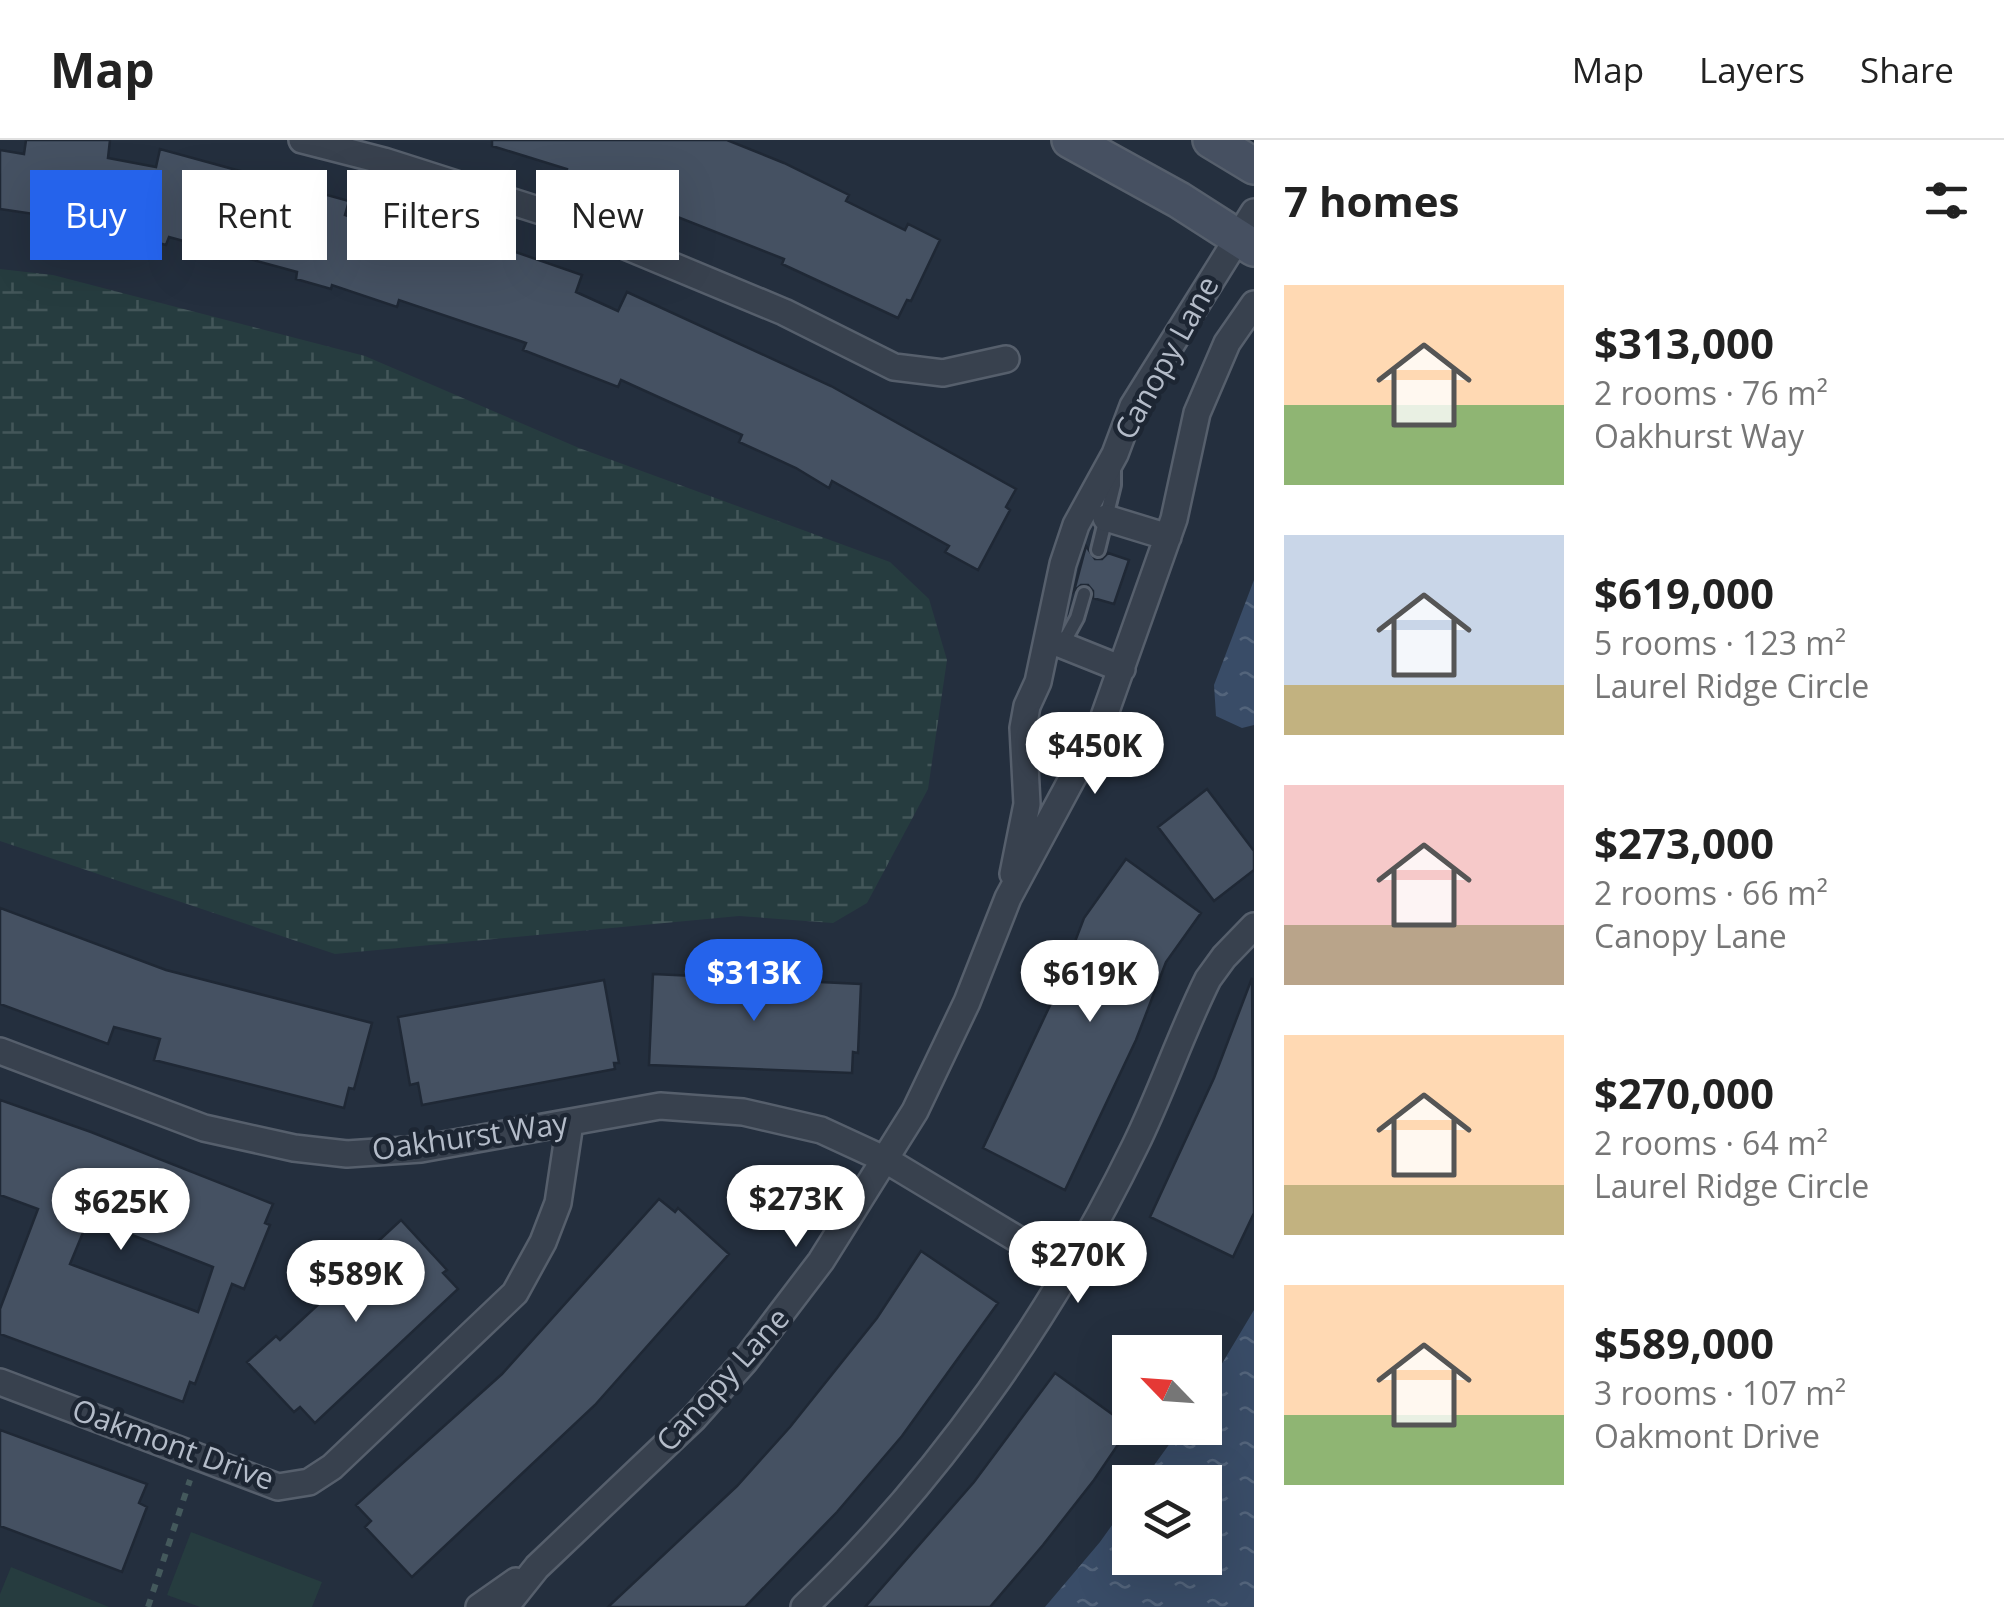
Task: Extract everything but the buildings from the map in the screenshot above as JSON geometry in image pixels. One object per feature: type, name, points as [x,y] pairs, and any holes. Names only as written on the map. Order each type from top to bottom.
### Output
[{"type":"street","points":[[302,140],[416,170],[541,212],[784,312],[894,367],[943,373],[1006,359]]},
{"type":"street","points":[[1070,140],[1248,232]]},
{"type":"street","points":[[1211,140],[1254,166]]},
{"type":"street","name":"Canopy Lane","points":[[1008,898],[1026,804],[1023,728],[1027,706],[1038,682],[1062,564],[1076,525],[1142,390],[1248,232]]},
{"type":"street","name":"Canopy Lane","points":[[505,1607],[537,1568],[682,1430],[746,1360],[821,1262],[886,1160],[947,1047],[1008,898],[1101,725],[1168,537],[1197,413],[1227,344],[1254,304]]},
{"type":"street","points":[[1106,518],[1168,537]]},
{"type":"street","points":[[1062,645],[1122,669]]},
{"type":"street","points":[[804,1607],[893,1516],[1006,1367],[1067,1270],[1134,1148],[1208,979],[1254,926]]},
{"type":"street","name":"Oakhurst Way","points":[[0,1050],[204,1128],[294,1148],[347,1154],[421,1149],[660,1106],[743,1112],[821,1130],[886,1160],[1067,1270]]},
{"type":"street","name":"Oakmont Drive","points":[[0,1382],[278,1487],[309,1482],[332,1467],[515,1292],[543,1242],[558,1203],[570,1123]]},
{"type":"street","name":"Canopy Lane","points":[[479,1607],[537,1568]]},
{"type":"lane","name":"Canopy Lane","points":[[1098,550],[1114,485],[1114,454]]},
{"type":"lane","name":"Canopy Lane","points":[[1038,682],[1077,618],[1084,594]]},
{"type":"path","points":[[148,1607],[198,1457]]},
{"type":"green space","points":[[0,269],[53,275],[365,356],[579,448],[890,562],[929,599],[947,660],[928,789],[867,903],[833,923],[739,916],[335,954],[0,841]]},
{"type":"green space","points":[[191,1532],[322,1582],[312,1607],[200,1607],[167,1595]]},
{"type":"green space","points":[[11,1567],[109,1607],[0,1607],[0,1594]]},
{"type":"water","points":[[1254,580],[1254,725],[1242,728],[1216,716],[1214,685]]},
{"type":"water","points":[[1254,1310],[1254,1607],[1045,1607],[1112,1525],[1112,1575],[1222,1575],[1222,1465],[1154,1465],[1169,1445],[1222,1445],[1222,1364]]}]
